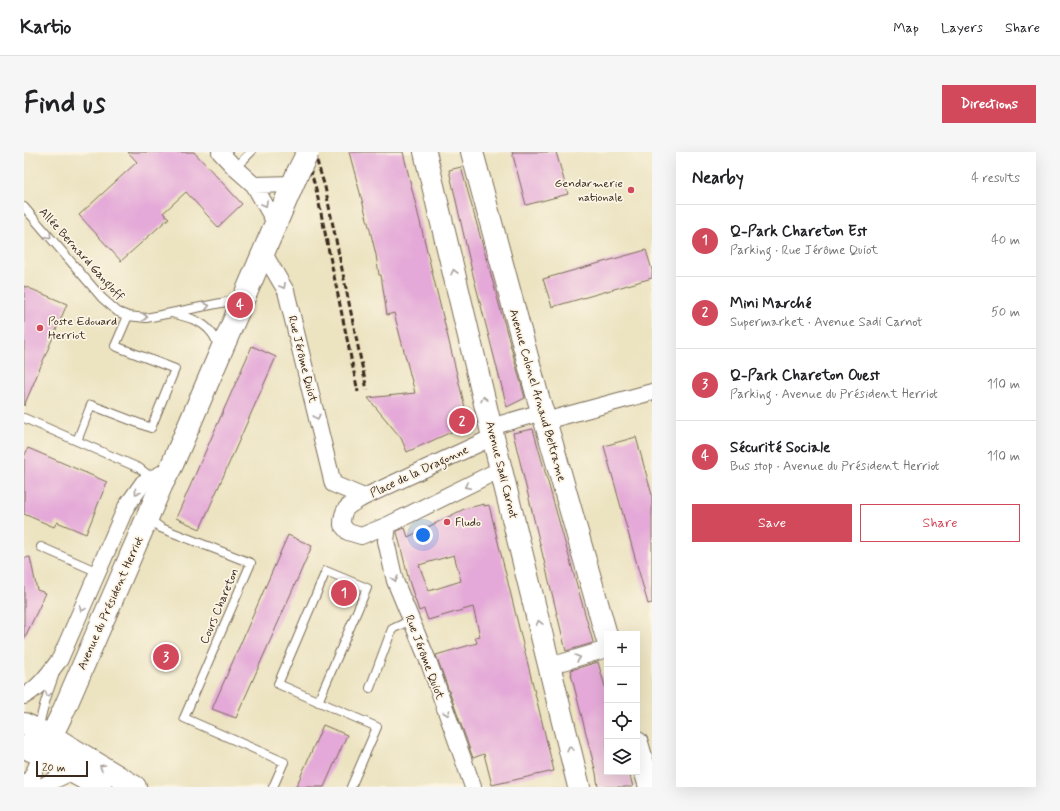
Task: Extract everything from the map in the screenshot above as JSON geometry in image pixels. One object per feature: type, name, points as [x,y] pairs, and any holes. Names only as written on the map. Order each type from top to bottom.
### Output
[{"type":"main road","name":"Avenue du Président Herriot","points":[[36,739],[63,712],[148,518],[161,478],[220,351],[308,152]]},
{"type":"main road","name":"Avenue Sadi Carnot","points":[[425,152],[579,787]]},
{"type":"main road","name":"Avenue Colonel Arnaud Beltrame","points":[[472,152],[543,417],[605,631]]},
{"type":"main road","points":[[36,739],[74,773],[100,787]]},
{"type":"main road","points":[[36,739],[135,787]]},
{"type":"main road","points":[[640,753],[650,787]]},
{"type":"street","points":[[220,152],[254,185],[276,224]]},
{"type":"street","points":[[254,185],[291,189]]},
{"type":"street","name":"Rue Jérôme Quiot","points":[[263,252],[286,291],[333,484],[364,497]]},
{"type":"street","name":"Place de la Dragonne","points":[[388,525],[361,536],[348,532],[342,525],[342,516],[346,507],[492,432],[543,417],[652,392]]},
{"type":"street","points":[[388,525],[501,469]]},
{"type":"street","name":"Avenue du Président Herriot","points":[[24,696],[38,685],[60,659],[126,507],[143,483],[161,478]]},
{"type":"street","name":"Rue Jérôme Quiot","points":[[388,525],[386,541],[395,581],[429,663],[473,787]]},
{"type":"street","points":[[550,666],[604,651]]},
{"type":"street","name":"Avenue du Président Herriot","points":[[27,787],[36,739]]},
{"type":"street","points":[[41,787],[65,775],[74,773]]},
{"type":"lane","points":[[235,168],[251,152]]},
{"type":"lane","name":"Allée Bernard Gangloff","points":[[24,207],[102,298],[118,312],[128,316],[146,318],[243,299]]},
{"type":"lane","name":"Allée Bernard Gangloff","points":[[171,313],[188,317],[206,327],[215,338],[220,351]]},
{"type":"lane","points":[[77,441],[91,405],[151,428],[175,369],[115,346],[128,316]]},
{"type":"lane","points":[[24,418],[161,478]]},
{"type":"lane","name":"Cours Chareton","points":[[148,518],[161,528],[251,563],[184,718],[284,762],[273,787]]},
{"type":"lane","points":[[41,547],[98,572]]},
{"type":"lane","points":[[318,702],[367,588],[326,571],[278,684],[318,702],[377,727],[351,787]]},
{"type":"lane","points":[[370,688],[392,629],[411,620]]},
{"type":"lane","points":[[36,739],[44,706],[60,659]]},
{"type":"building","points":[[128,152],[194,152],[242,204],[218,227],[186,192],[163,213],[169,218],[121,261],[79,215],[137,162]]},
{"type":"building","points":[[349,152],[403,152],[469,424],[407,452],[401,438],[368,398],[415,393],[394,313],[387,315],[381,275],[379,275],[370,230]]},
{"type":"building","points":[[512,152],[556,152],[568,194],[526,205]]},
{"type":"building","points":[[461,167],[525,398],[507,407],[472,271],[449,170]]},
{"type":"building","points":[[646,250],[652,270],[652,278],[552,307],[543,279]]},
{"type":"building","name":"Poste Edouard Herriot","points":[[24,286],[67,304],[24,406]]},
{"type":"building","points":[[252,346],[276,357],[200,529],[176,518]]},
{"type":"building","points":[[533,429],[593,642],[566,651],[513,433]]},
{"type":"building","points":[[636,437],[652,495],[652,603],[648,604],[604,446]]},
{"type":"building","points":[[28,448],[107,482],[86,534],[57,522],[54,527],[24,514],[24,457]]},
{"type":"building","points":[[484,504],[484,506],[489,505],[554,771],[492,785],[484,754],[473,758],[436,655],[477,643],[475,637],[480,636],[473,607],[428,620],[424,609],[419,611],[409,581],[397,532],[405,528],[408,537],[464,509]],"holes":[[[454,555],[461,581],[429,591],[419,565]]]},
{"type":"building","points":[[288,535],[312,546],[236,718],[212,709]]},
{"type":"building","points":[[30,557],[37,590],[46,593],[24,639],[24,558]]},
{"type":"building","points":[[598,662],[604,683],[604,775],[630,775],[633,787],[598,787],[571,670]]},
{"type":"building","points":[[323,725],[347,735],[324,787],[296,787]]},
{"type":"railway","points":[[305,152],[316,189],[358,392]]},
{"type":"railway","points":[[314,152],[325,187],[367,390]]},
{"type":"place","name":"Gendarmerie nationale","points":[[631,190]]},
{"type":"place","name":"Sécurité Sociale","points":[[240,305]]},
{"type":"place","name":"Poste Edouard Herriot","points":[[40,328]]},
{"type":"place","name":"Mini Marché","points":[[462,421]]},
{"type":"place","name":"Fludo","points":[[447,522]]},
{"type":"place","name":"Q-Park Chareton Est","points":[[344,593]]},
{"type":"place","name":"Q-Park Chareton Ouest","points":[[166,657]]}]
